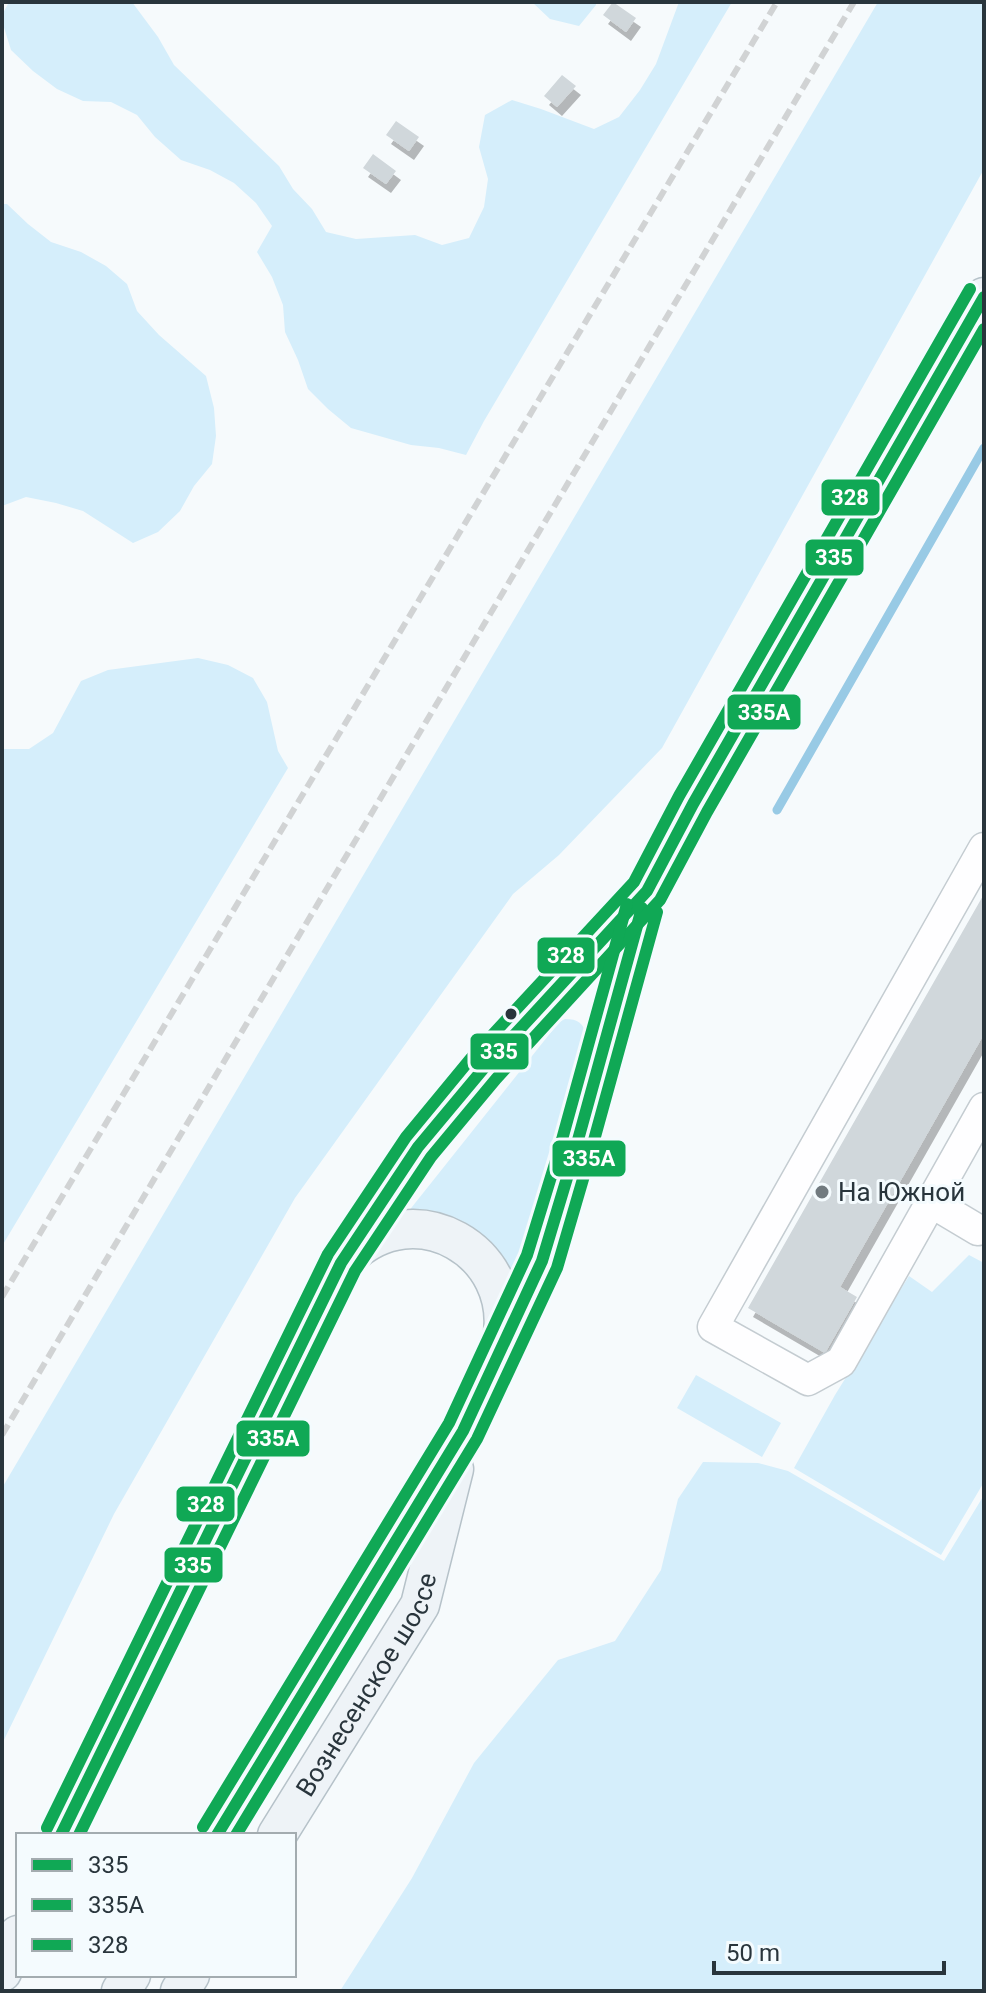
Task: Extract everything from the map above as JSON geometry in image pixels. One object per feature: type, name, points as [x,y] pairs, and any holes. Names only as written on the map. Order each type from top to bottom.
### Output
[{"type":"main road","points":[[218,1833],[463,1431],[542,1261],[647,891],[693,804],[984,297]]},
{"type":"main road","points":[[62,1831],[341,1263],[418,1147],[495,1057],[647,891]]},
{"type":"main road","points":[[341,1263],[357,1248],[397,1230],[419,1229],[461,1242],[478,1255],[500,1293],[504,1315],[503,1337],[496,1358]]},
{"type":"main road","name":"Вознесенское шоссе","points":[[278,1833],[420,1605],[463,1431]]},
{"type":"main road","points":[[2,1941],[16,1915]]},
{"type":"main road","points":[[2,1972],[16,1940]]},
{"type":"lane","points":[[984,848],[713,1327],[808,1380],[841,1362],[984,1108]]},
{"type":"lane","points":[[931,1202],[978,1230]]},
{"type":"shaded area","points":[[9,2],[132,2],[174,65],[279,166],[326,232],[356,239],[415,235],[442,245],[469,238],[484,207],[488,179],[479,147],[485,115],[512,100],[594,129],[619,117],[640,90],[656,64],[679,2],[732,2],[466,455],[411,445],[351,428],[328,409],[308,389],[285,332],[283,305],[272,277],[257,252],[272,226],[256,203],[234,183],[181,160],[155,137],[137,115],[111,102],[83,101],[57,89],[33,71],[11,50],[2,21]]},
{"type":"shaded area","points":[[532,2],[596,2],[596,5],[579,26],[550,19]]},
{"type":"shaded area","points":[[878,2],[984,2],[984,169],[662,748],[559,855],[513,894],[295,1198],[114,1514],[2,1744],[2,1488]]},
{"type":"shaded area","points":[[2,204],[7,204],[51,242],[81,252],[106,266],[127,284],[137,311],[206,376],[214,408],[216,436],[212,464],[194,486],[180,511],[158,532],[133,543],[83,511],[56,503],[26,497],[2,506]]},
{"type":"shaded area","points":[[198,658],[228,665],[253,678],[267,702],[278,751],[288,768],[2,1246],[2,749],[29,749],[53,733],[81,681],[108,670]]},
{"type":"shaded area","points":[[565,1019],[580,1023],[586,1036],[516,1272],[511,1278],[408,1212],[559,1022]]},
{"type":"shaded area","points":[[969,1255],[984,1263],[984,1482],[941,1555],[794,1468],[909,1276],[932,1292]]},
{"type":"shaded area","points":[[696,1375],[781,1423],[762,1457],[677,1408]]},
{"type":"shaded area","points":[[703,1462],[758,1463],[788,1471],[944,1561],[984,1495],[984,1991],[340,1991],[412,1878],[474,1763],[558,1660],[615,1641],[661,1570],[678,1499]]},
{"type":"building","points":[[613,2],[636,18],[626,32],[603,15]]},
{"type":"building","points":[[562,75],[576,86],[557,107],[544,96]]},
{"type":"building","points":[[396,121],[419,137],[409,151],[386,135]]},
{"type":"building","points":[[373,154],[396,171],[386,184],[363,168]]},
{"type":"building","points":[[984,894],[984,1034],[840,1287],[857,1297],[825,1353],[748,1308]]},
{"type":"waterway","points":[[777,810],[984,448]]},
{"type":"railway","points":[[2,1297],[777,2]]},
{"type":"railway","points":[[2,1435],[854,2]]},
{"type":"transit line","name":"328","points":[[47,1828],[328,1254],[406,1137],[472,1057],[634,882],[679,796],[970,289]]},
{"type":"transit line","name":"335","points":[[62,1833],[341,1263],[418,1147],[484,1068],[647,891],[693,804],[984,297]]},
{"type":"transit line","name":"335А","points":[[80,1833],[355,1271],[431,1157],[496,1079],[660,900],[707,812],[984,329]]},
{"type":"transit line","name":"328","points":[[203,1827],[449,1423],[527,1255],[627,904]]},
{"type":"transit line","name":"335","points":[[218,1833],[463,1431],[542,1261],[642,908]]},
{"type":"transit line","name":"335А","points":[[237,1833],[477,1439],[557,1268],[657,912]]},
{"type":"place","name":"На Южной","points":[[822,1192]]}]
